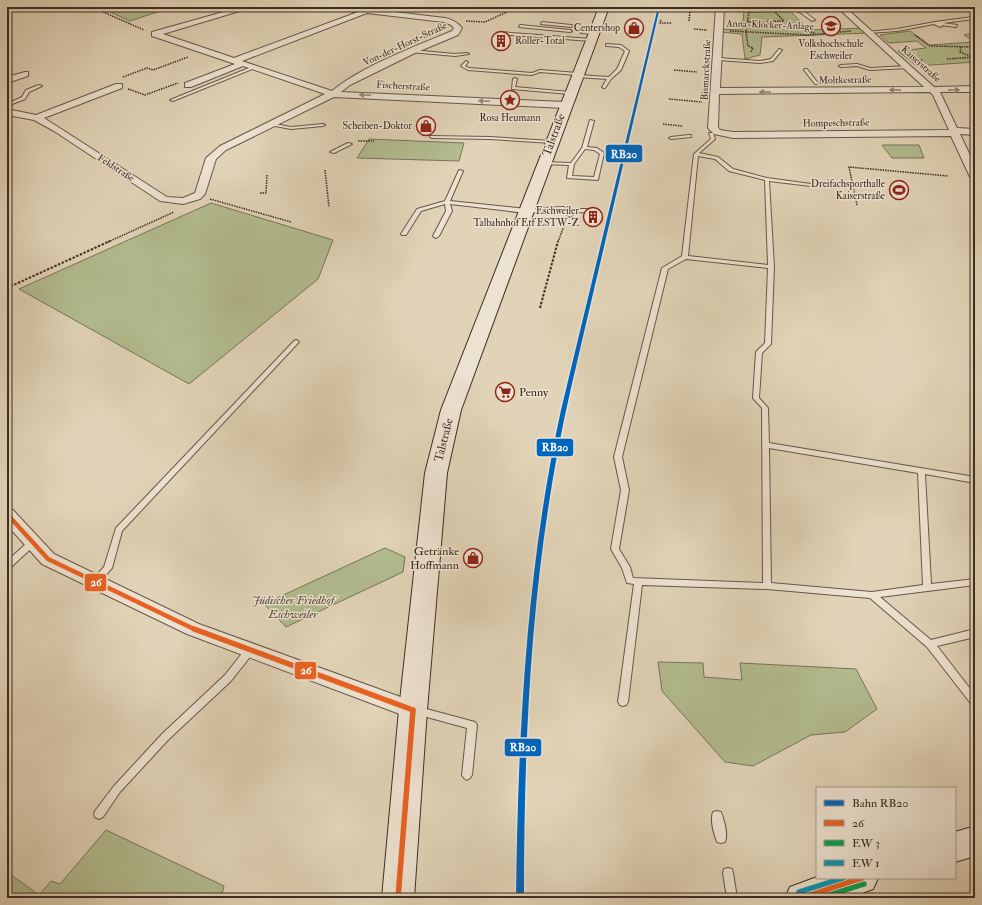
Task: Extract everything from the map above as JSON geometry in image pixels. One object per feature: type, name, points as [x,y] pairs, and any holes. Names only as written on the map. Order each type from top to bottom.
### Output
[{"type":"main road","name":"Talstraße","points":[[398,898],[413,710],[436,473],[451,410],[592,34],[604,7]]},
{"type":"main road","points":[[956,847],[975,841]]},
{"type":"main road","points":[[801,898],[848,887]]},
{"type":"street","points":[[7,9],[12,7]]},
{"type":"street","name":"Fischerstraße","points":[[249,7],[154,34],[246,63],[333,94],[568,99]]},
{"type":"street","name":"Von-der-Horst-Straße","points":[[333,94],[347,84],[411,51],[455,33],[458,28],[454,23],[445,20],[334,7]]},
{"type":"street","name":"Bismarckstraße","points":[[714,133],[713,128],[719,60],[720,7]]},
{"type":"street","name":"Kaiserstraße","points":[[841,7],[934,90],[956,132],[975,176]]},
{"type":"street","points":[[236,60],[367,11]]},
{"type":"street","points":[[188,85],[246,63]]},
{"type":"street","points":[[7,80],[25,74]]},
{"type":"street","points":[[37,118],[119,86]]},
{"type":"street","name":"Moltkestraße","points":[[716,91],[975,89]]},
{"type":"street","points":[[179,202],[200,194],[211,158],[215,153],[333,94]]},
{"type":"street","name":"Feldstraße","points":[[7,112],[37,118],[57,129],[164,199],[179,202]]},
{"type":"street","name":"Hompeschstraße","points":[[714,133],[733,135],[975,132]]},
{"type":"street","points":[[7,514],[48,560],[193,630],[413,710]]},
{"type":"lane","points":[[791,9],[802,12],[813,20]]},
{"type":"lane","points":[[868,31],[897,30],[973,18]]},
{"type":"lane","points":[[542,23],[571,26]]},
{"type":"lane","points":[[935,23],[940,26]]},
{"type":"lane","points":[[935,23],[956,26]]},
{"type":"lane","points":[[520,26],[570,31]]},
{"type":"lane","points":[[499,32],[592,34],[620,46],[627,51],[619,70],[604,86]]},
{"type":"lane","points":[[719,60],[760,62],[772,60],[780,50]]},
{"type":"lane","points":[[411,51],[455,55],[466,54]]},
{"type":"lane","points":[[719,60],[765,64]]},
{"type":"lane","points":[[466,62],[464,66],[468,69],[532,74],[540,71],[610,78]]},
{"type":"lane","points":[[841,66],[857,65],[870,69],[908,68]]},
{"type":"lane","points":[[172,100],[255,67]]},
{"type":"lane","points":[[806,70],[816,83]]},
{"type":"lane","points":[[515,79],[513,88],[568,99]]},
{"type":"lane","points":[[7,105],[24,98],[27,91],[40,86]]},
{"type":"lane","points":[[584,148],[595,149],[602,153],[596,179],[569,177],[572,164],[584,148],[592,121]]},
{"type":"lane","points":[[272,124],[291,128],[323,125]]},
{"type":"lane","points":[[685,257],[696,154],[713,139],[714,133]]},
{"type":"lane","points":[[671,138],[689,136]]},
{"type":"lane","points":[[432,137],[490,138],[552,142]]},
{"type":"lane","points":[[332,152],[350,144]]},
{"type":"lane","points":[[696,154],[716,158],[731,170],[767,179],[811,185]]},
{"type":"lane","points":[[544,163],[572,164]]},
{"type":"lane","points":[[436,236],[449,211],[447,202],[461,171]]},
{"type":"lane","points":[[767,179],[771,267],[768,344],[759,352],[756,398],[765,408],[767,586]]},
{"type":"lane","points":[[404,234],[419,210],[447,202],[526,211],[557,208],[567,210],[597,211]]},
{"type":"lane","points":[[567,210],[570,212],[570,215]]},
{"type":"lane","points":[[771,267],[685,257],[665,268],[618,457],[626,490],[615,549],[626,567],[630,581],[767,586],[872,595],[975,582]]},
{"type":"lane","points":[[95,582],[108,568],[119,530],[296,342]]},
{"type":"lane","points":[[765,445],[975,480]]},
{"type":"lane","points":[[921,471],[927,587]]},
{"type":"lane","points":[[7,566],[32,543]]},
{"type":"lane","points":[[623,702],[638,582]]},
{"type":"lane","points":[[872,595],[930,644],[975,702]]},
{"type":"lane","points":[[930,644],[975,633]]},
{"type":"lane","points":[[99,814],[118,789],[165,737],[228,678],[250,650]]},
{"type":"lane","points":[[413,710],[472,725],[467,775]]},
{"type":"lane","points":[[717,816],[721,838]]},
{"type":"lane","points":[[728,874],[732,898]]},
{"type":"path","points":[[485,22],[518,7]]},
{"type":"path","points":[[689,20],[690,11],[693,11],[694,7]]},
{"type":"path","points":[[748,53],[753,50],[753,48],[748,46],[746,32],[749,12],[791,9]]},
{"type":"path","points":[[747,22],[784,21],[774,11]]},
{"type":"path","points":[[103,12],[144,30]]},
{"type":"path","points":[[661,20],[660,23],[672,24]]},
{"type":"path","name":"Anna-Klöcker-Anlage","points":[[719,30],[808,35],[868,31]]},
{"type":"path","points":[[808,35],[806,34],[815,33]]},
{"type":"path","points":[[910,33],[930,46],[975,47]]},
{"type":"path","points":[[961,47],[960,52],[974,57]]},
{"type":"path","points":[[188,85],[179,82],[145,95],[108,83],[147,68],[153,70],[205,51]]},
{"type":"path","points":[[947,59],[974,57]]},
{"type":"path","points":[[674,70],[697,72]]},
{"type":"path","points":[[669,99],[715,103]]},
{"type":"path","points":[[663,124],[690,127]]},
{"type":"path","points":[[350,144],[359,141],[374,141]]},
{"type":"path","points":[[857,205],[849,167],[948,176]]},
{"type":"path","points":[[325,170],[329,207]]},
{"type":"path","points":[[260,193],[266,192],[267,174]]},
{"type":"path","points":[[198,196],[291,222]]},
{"type":"path","points":[[7,288],[178,210],[179,202]]},
{"type":"path","points":[[540,308],[560,233],[570,215]]},
{"type":"green space","points":[[123,7],[180,7],[169,8],[130,21],[108,11]]},
{"type":"green space","points":[[788,9],[809,30],[865,28],[870,33],[762,37],[760,55],[745,59],[742,34],[719,32],[719,29],[742,30],[744,11]]},
{"type":"green space","points":[[910,31],[929,45],[975,42],[975,62],[917,66],[898,51],[926,48],[917,41],[889,43],[880,35]]},
{"type":"green space","points":[[969,34],[975,38],[975,42],[964,35]]},
{"type":"green space","points":[[369,139],[464,143],[459,161],[357,158]]},
{"type":"green space","points":[[882,145],[919,145],[924,158],[892,158]]},
{"type":"green space","points":[[211,203],[333,240],[318,279],[189,384],[19,289]]},
{"type":"green space","name":"Jüdischer Friedhof Eschweiler","points":[[385,548],[405,557],[403,572],[286,627],[264,604]]},
{"type":"green space","points":[[658,662],[703,663],[704,677],[742,680],[740,663],[856,669],[877,709],[845,732],[811,735],[753,766],[725,762],[662,691]]},
{"type":"green space","points":[[106,830],[224,886],[221,898],[7,898],[7,872],[39,895],[51,881],[60,884]]},
{"type":"rail line","name":"RB20","points":[[520,898],[521,792],[526,687],[535,582],[550,477],[563,410],[659,7]]},
{"type":"transit line","name":"26","points":[[7,514],[48,559],[193,629],[413,710]]},
{"type":"transit line","name":"26","points":[[398,898],[413,710]]},
{"type":"transit line","points":[[799,892],[840,879]]},
{"type":"transit line","name":"26","points":[[801,898],[859,879]]},
{"type":"transit line","points":[[820,898],[864,884]]},
{"type":"place","name":"Volkshochschule Eschweiler","points":[[831,26]]},
{"type":"place","name":"Centershop","points":[[634,28]]},
{"type":"place","name":"Roller-Total","points":[[501,41]]},
{"type":"place","name":"Rosa Heumann","points":[[510,100]]},
{"type":"place","name":"Scheiben-Doktor","points":[[426,126]]},
{"type":"place","name":"Dreifachsporthalle Kaiserstraße","points":[[899,190]]},
{"type":"place","name":"Eschweiler Talbahnhof Etf ESTW-Z","points":[[593,217]]},
{"type":"place","name":"Penny","points":[[505,392]]},
{"type":"place","name":"Getränke Hoffmann","points":[[473,558]]}]
